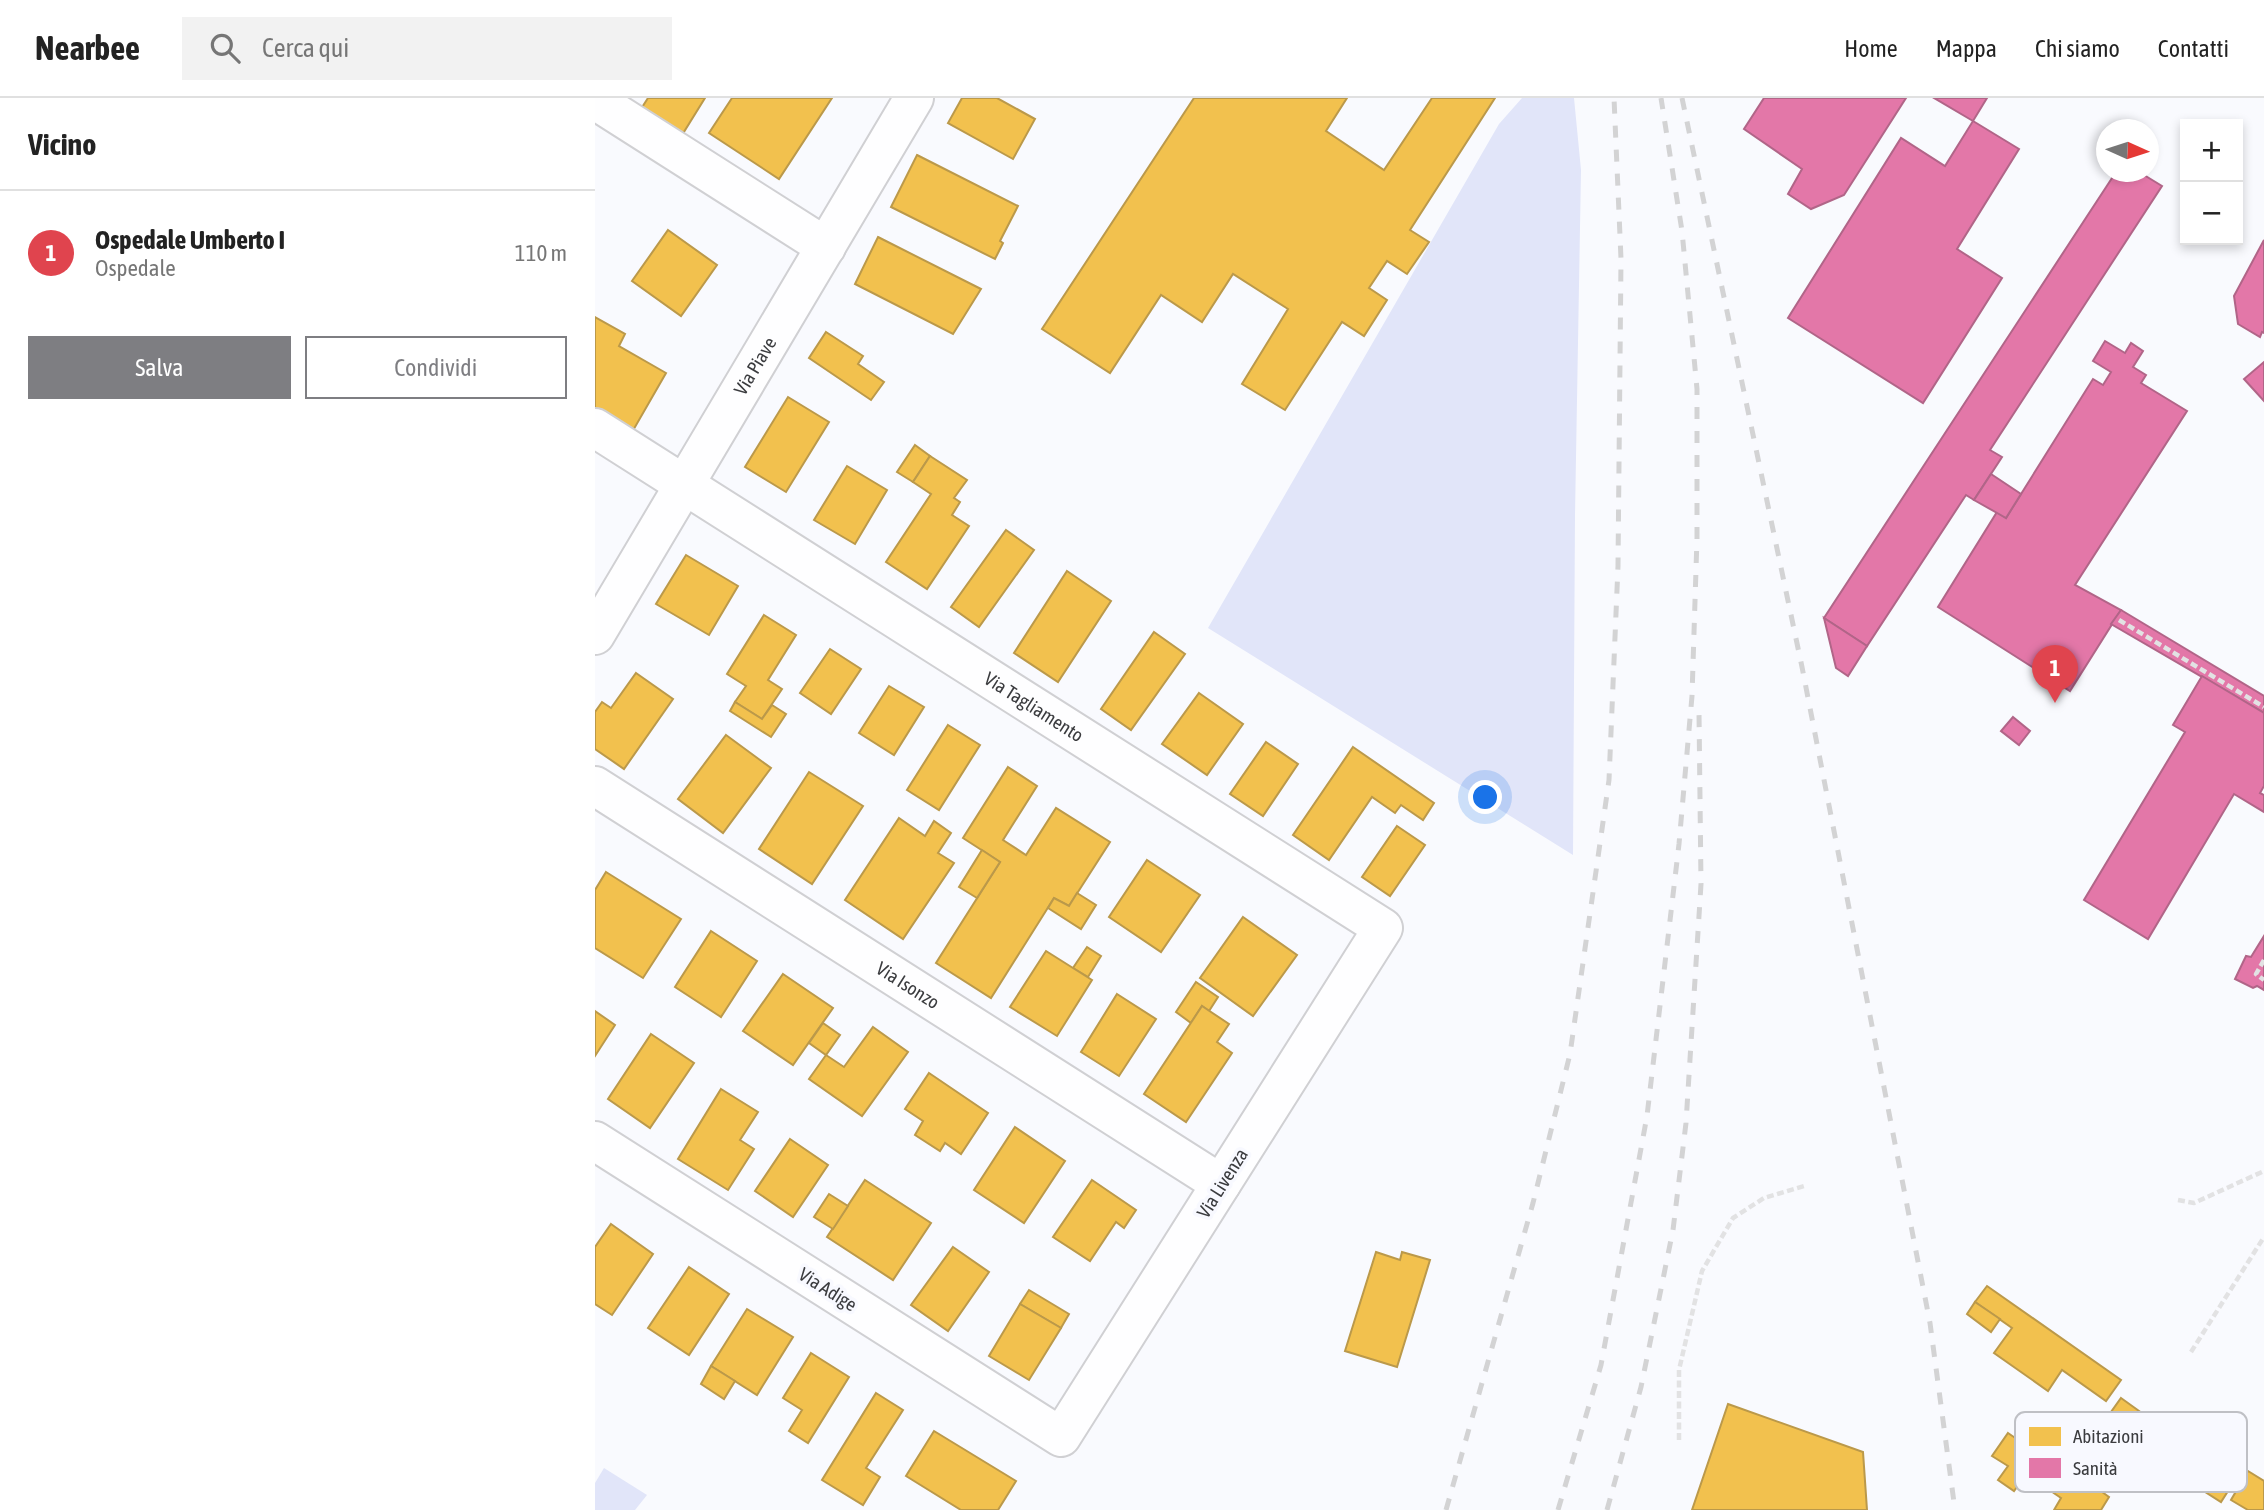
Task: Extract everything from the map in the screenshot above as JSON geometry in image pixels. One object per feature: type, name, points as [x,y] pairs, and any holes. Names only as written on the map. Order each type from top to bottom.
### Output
[{"type":"street","name":"Via Piave","points":[[599,620],[685,484],[914,98]]},
{"type":"street","points":[[595,100],[826,247]]},
{"type":"street","points":[[595,428],[685,484]]},
{"type":"street","name":"Via Tagliamento","points":[[685,484],[1383,928]]},
{"type":"street","name":"Via Isonzo","points":[[595,786],[1221,1184]]},
{"type":"street","name":"Via Livenza","points":[[1061,1437],[1383,928]]},
{"type":"street","name":"Via Adige","points":[[595,1141],[1061,1437]]},
{"type":"path","points":[[2119,620],[2264,706]]},
{"type":"path","points":[[2264,960],[2256,974],[2264,980]]},
{"type":"path","points":[[2178,1200],[2194,1203],[2264,1171]]},
{"type":"path","points":[[1679,1440],[1679,1370],[1702,1272],[1733,1218],[1764,1198],[1804,1186]]},
{"type":"path","points":[[2191,1352],[2264,1237]]},
{"type":"shaded area","points":[[1522,98],[1574,98],[1581,170],[1573,855],[1208,628],[1499,124]]},
{"type":"shaded area","points":[[604,1468],[647,1495],[635,1510],[595,1510],[595,1483]]},
{"type":"building: Abitazioni","points":[[648,98],[705,98],[682,135],[641,109]]},
{"type":"building: Abitazioni","points":[[732,98],[832,98],[779,179],[709,133]]},
{"type":"building: Abitazioni","points":[[962,98],[997,98],[1035,119],[1013,159],[948,123]]},
{"type":"building: Abitazioni","points":[[1194,98],[1347,98],[1326,131],[1384,170],[1432,98],[1495,98],[1410,230],[1429,242],[1407,274],[1387,261],[1369,288],[1387,300],[1364,336],[1342,322],[1285,410],[1242,384],[1288,309],[1233,274],[1202,322],[1161,295],[1110,373],[1042,329]]},
{"type":"building: Abitazioni","points":[[917,155],[1018,206],[1000,241],[1003,243],[995,259],[891,207]]},
{"type":"building: Abitazioni","points":[[668,230],[717,265],[681,316],[632,281]]},
{"type":"building: Abitazioni","points":[[878,237],[981,289],[953,334],[855,284]]},
{"type":"building: Abitazioni","points":[[595,317],[625,334],[619,346],[666,373],[631,434],[595,413]]},
{"type":"building: Abitazioni","points":[[826,332],[863,356],[858,364],[884,382],[871,400],[809,358]]},
{"type":"building: Abitazioni","points":[[788,397],[829,422],[786,492],[745,467]]},
{"type":"building: Abitazioni","points":[[915,445],[930,456],[913,482],[897,472]]},
{"type":"building: Abitazioni","points":[[930,456],[967,480],[954,498],[960,502],[952,515],[969,526],[927,589],[886,562],[931,494],[913,482]]},
{"type":"building: Abitazioni","points":[[847,466],[887,490],[855,544],[814,520]]},
{"type":"building: Abitazioni","points":[[1006,530],[1034,550],[979,627],[951,607]]},
{"type":"building: Abitazioni","points":[[686,555],[738,586],[709,635],[656,604]]},
{"type":"building: Abitazioni","points":[[1067,571],[1111,601],[1058,682],[1014,653]]},
{"type":"building: Abitazioni","points":[[764,615],[796,635],[768,680],[782,689],[762,719],[735,702],[746,686],[727,674]]},
{"type":"building: Abitazioni","points":[[1154,632],[1185,654],[1131,730],[1101,709]]},
{"type":"building: Abitazioni","points":[[830,649],[861,669],[831,714],[800,693]]},
{"type":"building: Abitazioni","points":[[636,673],[673,699],[624,769],[595,749],[595,712],[602,702],[611,708]]},
{"type":"building: Abitazioni","points":[[889,686],[924,707],[894,755],[859,733]]},
{"type":"building: Abitazioni","points":[[1199,693],[1243,724],[1207,775],[1162,744]]},
{"type":"building: Abitazioni","points":[[735,702],[762,719],[772,705],[786,714],[771,737],[730,711]]},
{"type":"building: Abitazioni","points":[[948,725],[980,745],[939,810],[907,790]]},
{"type":"building: Abitazioni","points":[[726,735],[771,768],[723,833],[678,799]]},
{"type":"building: Abitazioni","points":[[1266,742],[1298,764],[1263,816],[1230,794]]},
{"type":"building: Abitazioni","points":[[1353,747],[1434,803],[1423,820],[1401,805],[1395,813],[1372,797],[1329,860],[1293,835]]},
{"type":"building: Abitazioni","points":[[1008,767],[1037,786],[1003,840],[1026,855],[1056,808],[1110,842],[1069,906],[1054,898],[991,998],[936,963],[1000,862],[963,838]]},
{"type":"building: Abitazioni","points":[[809,772],[863,806],[812,884],[759,849]]},
{"type":"building: Abitazioni","points":[[899,818],[925,836],[934,821],[951,833],[938,853],[954,863],[903,939],[845,900]]},
{"type":"building: Abitazioni","points":[[1397,826],[1425,845],[1390,896],[1362,877]]},
{"type":"building: Abitazioni","points":[[982,850],[1000,862],[977,898],[959,887]]},
{"type":"building: Abitazioni","points":[[1147,860],[1200,895],[1161,952],[1109,917]]},
{"type":"building: Abitazioni","points":[[606,872],[681,919],[643,978],[595,948],[595,890]]},
{"type":"building: Abitazioni","points":[[1077,893],[1096,905],[1081,929],[1048,908],[1054,898],[1069,906]]},
{"type":"building: Abitazioni","points":[[1243,917],[1297,955],[1253,1016],[1200,978]]},
{"type":"building: Abitazioni","points":[[711,931],[757,961],[721,1017],[675,987]]},
{"type":"building: Abitazioni","points":[[1087,947],[1101,956],[1088,977],[1073,968]]},
{"type":"building: Abitazioni","points":[[1046,951],[1092,980],[1057,1036],[1010,1007]]},
{"type":"building: Abitazioni","points":[[783,974],[833,1008],[793,1065],[743,1031]]},
{"type":"building: Abitazioni","points":[[1196,982],[1218,997],[1209,1011],[1202,1006],[1191,1023],[1176,1012]]},
{"type":"building: Abitazioni","points":[[1117,994],[1156,1019],[1119,1076],[1081,1052]]},
{"type":"building: Abitazioni","points":[[1202,1006],[1229,1024],[1217,1042],[1232,1053],[1186,1122],[1144,1094]]},
{"type":"building: Abitazioni","points":[[595,1011],[615,1025],[595,1056]]},
{"type":"building: Abitazioni","points":[[823,1023],[840,1035],[826,1055],[809,1043]]},
{"type":"building: Abitazioni","points":[[873,1027],[908,1052],[862,1116],[809,1079],[826,1055],[844,1067]]},
{"type":"building: Abitazioni","points":[[651,1034],[694,1063],[650,1128],[608,1099]]},
{"type":"building: Abitazioni","points":[[929,1073],[988,1113],[961,1154],[945,1143],[940,1151],[915,1135],[923,1121],[905,1109]]},
{"type":"building: Abitazioni","points":[[721,1089],[758,1112],[740,1140],[754,1149],[728,1190],[678,1159]]},
{"type":"building: Abitazioni","points":[[1015,1127],[1065,1161],[1024,1223],[974,1190]]},
{"type":"building: Abitazioni","points":[[790,1139],[828,1165],[793,1217],[755,1191]]},
{"type":"building: Abitazioni","points":[[865,1180],[931,1223],[893,1280],[827,1237]]},
{"type":"building: Abitazioni","points":[[1092,1180],[1136,1210],[1124,1228],[1116,1222],[1090,1261],[1053,1237]]},
{"type":"building: Abitazioni","points":[[829,1194],[848,1206],[833,1229],[814,1217]]},
{"type":"building: Abitazioni","points":[[611,1224],[653,1254],[612,1315],[595,1304],[595,1247]]},
{"type":"building: Abitazioni","points":[[953,1247],[989,1272],[948,1331],[911,1305]]},
{"type":"building: Abitazioni","points":[[1376,1252],[1400,1260],[1402,1252],[1430,1260],[1397,1367],[1345,1351]]},
{"type":"building: Abitazioni","points":[[689,1267],[729,1294],[689,1355],[648,1328]]},
{"type":"building: Abitazioni","points":[[1987,1286],[2121,1380],[2106,1401],[2062,1370],[2048,1391],[1994,1353],[2012,1328],[1975,1302]]},
{"type":"building: Abitazioni","points":[[1029,1290],[1069,1314],[1061,1328],[1020,1304]]},
{"type":"building: Abitazioni","points":[[1975,1302],[2000,1319],[1991,1332],[1967,1314]]},
{"type":"building: Abitazioni","points":[[1020,1304],[1061,1328],[1029,1380],[989,1356]]},
{"type":"building: Abitazioni","points":[[747,1309],[793,1337],[757,1395],[711,1366]]},
{"type":"building: Abitazioni","points":[[811,1353],[849,1377],[808,1443],[789,1431],[802,1410],[783,1398]]},
{"type":"building: Abitazioni","points":[[711,1366],[735,1381],[724,1399],[701,1384]]},
{"type":"building: Abitazioni","points":[[876,1393],[903,1410],[866,1468],[880,1477],[863,1505],[822,1480]]},
{"type":"building: Abitazioni","points":[[2121,1398],[2140,1412],[2111,1412]]},
{"type":"building: Abitazioni","points":[[1728,1404],[1863,1452],[1867,1510],[1692,1510]]},
{"type":"building: Abitazioni","points":[[934,1431],[1016,1481],[998,1510],[961,1510],[906,1476]]},
{"type":"building: Abitazioni","points":[[2008,1433],[2015,1438],[2014,1491],[1998,1480],[2008,1466],[1992,1456]]},
{"type":"building: Abitazioni","points":[[2247,1473],[2264,1481],[2264,1510],[2248,1510],[2231,1500],[2236,1492],[2247,1492]]},
{"type":"building: Abitazioni","points":[[2052,1492],[2102,1492],[2109,1497],[2101,1510],[2054,1510],[2061,1498]]},
{"type":"building: Abitazioni","points":[[2205,1492],[2227,1492],[2221,1502]]},
{"type":"building: Sanità","points":[[1764,98],[1906,98],[1844,195],[1811,209],[1788,194],[1802,169],[1744,129]]},
{"type":"building: Sanità","points":[[1934,98],[1987,98],[1973,121]]},
{"type":"building: Sanità","points":[[1973,121],[2019,149],[1957,249],[2002,278],[1923,403],[1788,318],[1901,138],[1945,166]]},
{"type":"building: Sanità","points":[[2109,182],[2155,182],[2162,186],[1990,450],[2002,457],[1974,500],[1966,495],[1867,646],[1824,618]]},
{"type":"building: Sanità","points":[[2264,240],[2264,333],[2262,332],[2260,337],[2238,324],[2234,296]]},
{"type":"building: Sanità","points":[[2105,341],[2125,353],[2131,343],[2143,351],[2133,367],[2146,375],[2141,383],[2187,411],[2075,585],[2121,610],[2070,691],[1938,607],[1997,512],[2006,518],[2093,379],[2103,385],[2111,372],[2093,361]]},
{"type":"building: Sanità","points":[[2264,362],[2264,401],[2244,379]]},
{"type":"building: Sanità","points":[[1991,474],[2021,494],[2006,518],[1974,500]]},
{"type":"building: Sanità","points":[[2121,610],[2264,696],[2264,713],[2111,624]]},
{"type":"building: Sanità","points":[[1824,618],[1867,646],[1848,676],[1836,668]]},
{"type":"building: Sanità","points":[[2202,676],[2264,713],[2264,786],[2260,793],[2264,795],[2264,812],[2234,794],[2148,939],[2084,900],[2185,732],[2173,725]]},
{"type":"building: Sanità","points":[[2013,717],[2030,731],[2019,745],[2001,731]]},
{"type":"building: Sanità","points":[[2264,936],[2264,990],[2235,979],[2246,956],[2251,957]]},
{"type":"railway","points":[[1446,1510],[1533,1203],[1570,1054],[1609,780],[1618,566],[1621,259],[1614,98]]},
{"type":"railway","points":[[1558,1510],[1601,1365],[1647,1116],[1679,844],[1692,696],[1697,538],[1697,389],[1682,231],[1661,98]]},
{"type":"railway","points":[[1682,98],[1802,667],[1930,1323],[1955,1510]]},
{"type":"railway","points":[[1607,1510],[1641,1387],[1673,1230],[1686,1123],[1701,884],[1699,713]]},
{"type":"place","name":"Ospedale Umberto I","points":[[2055,703]]}]
